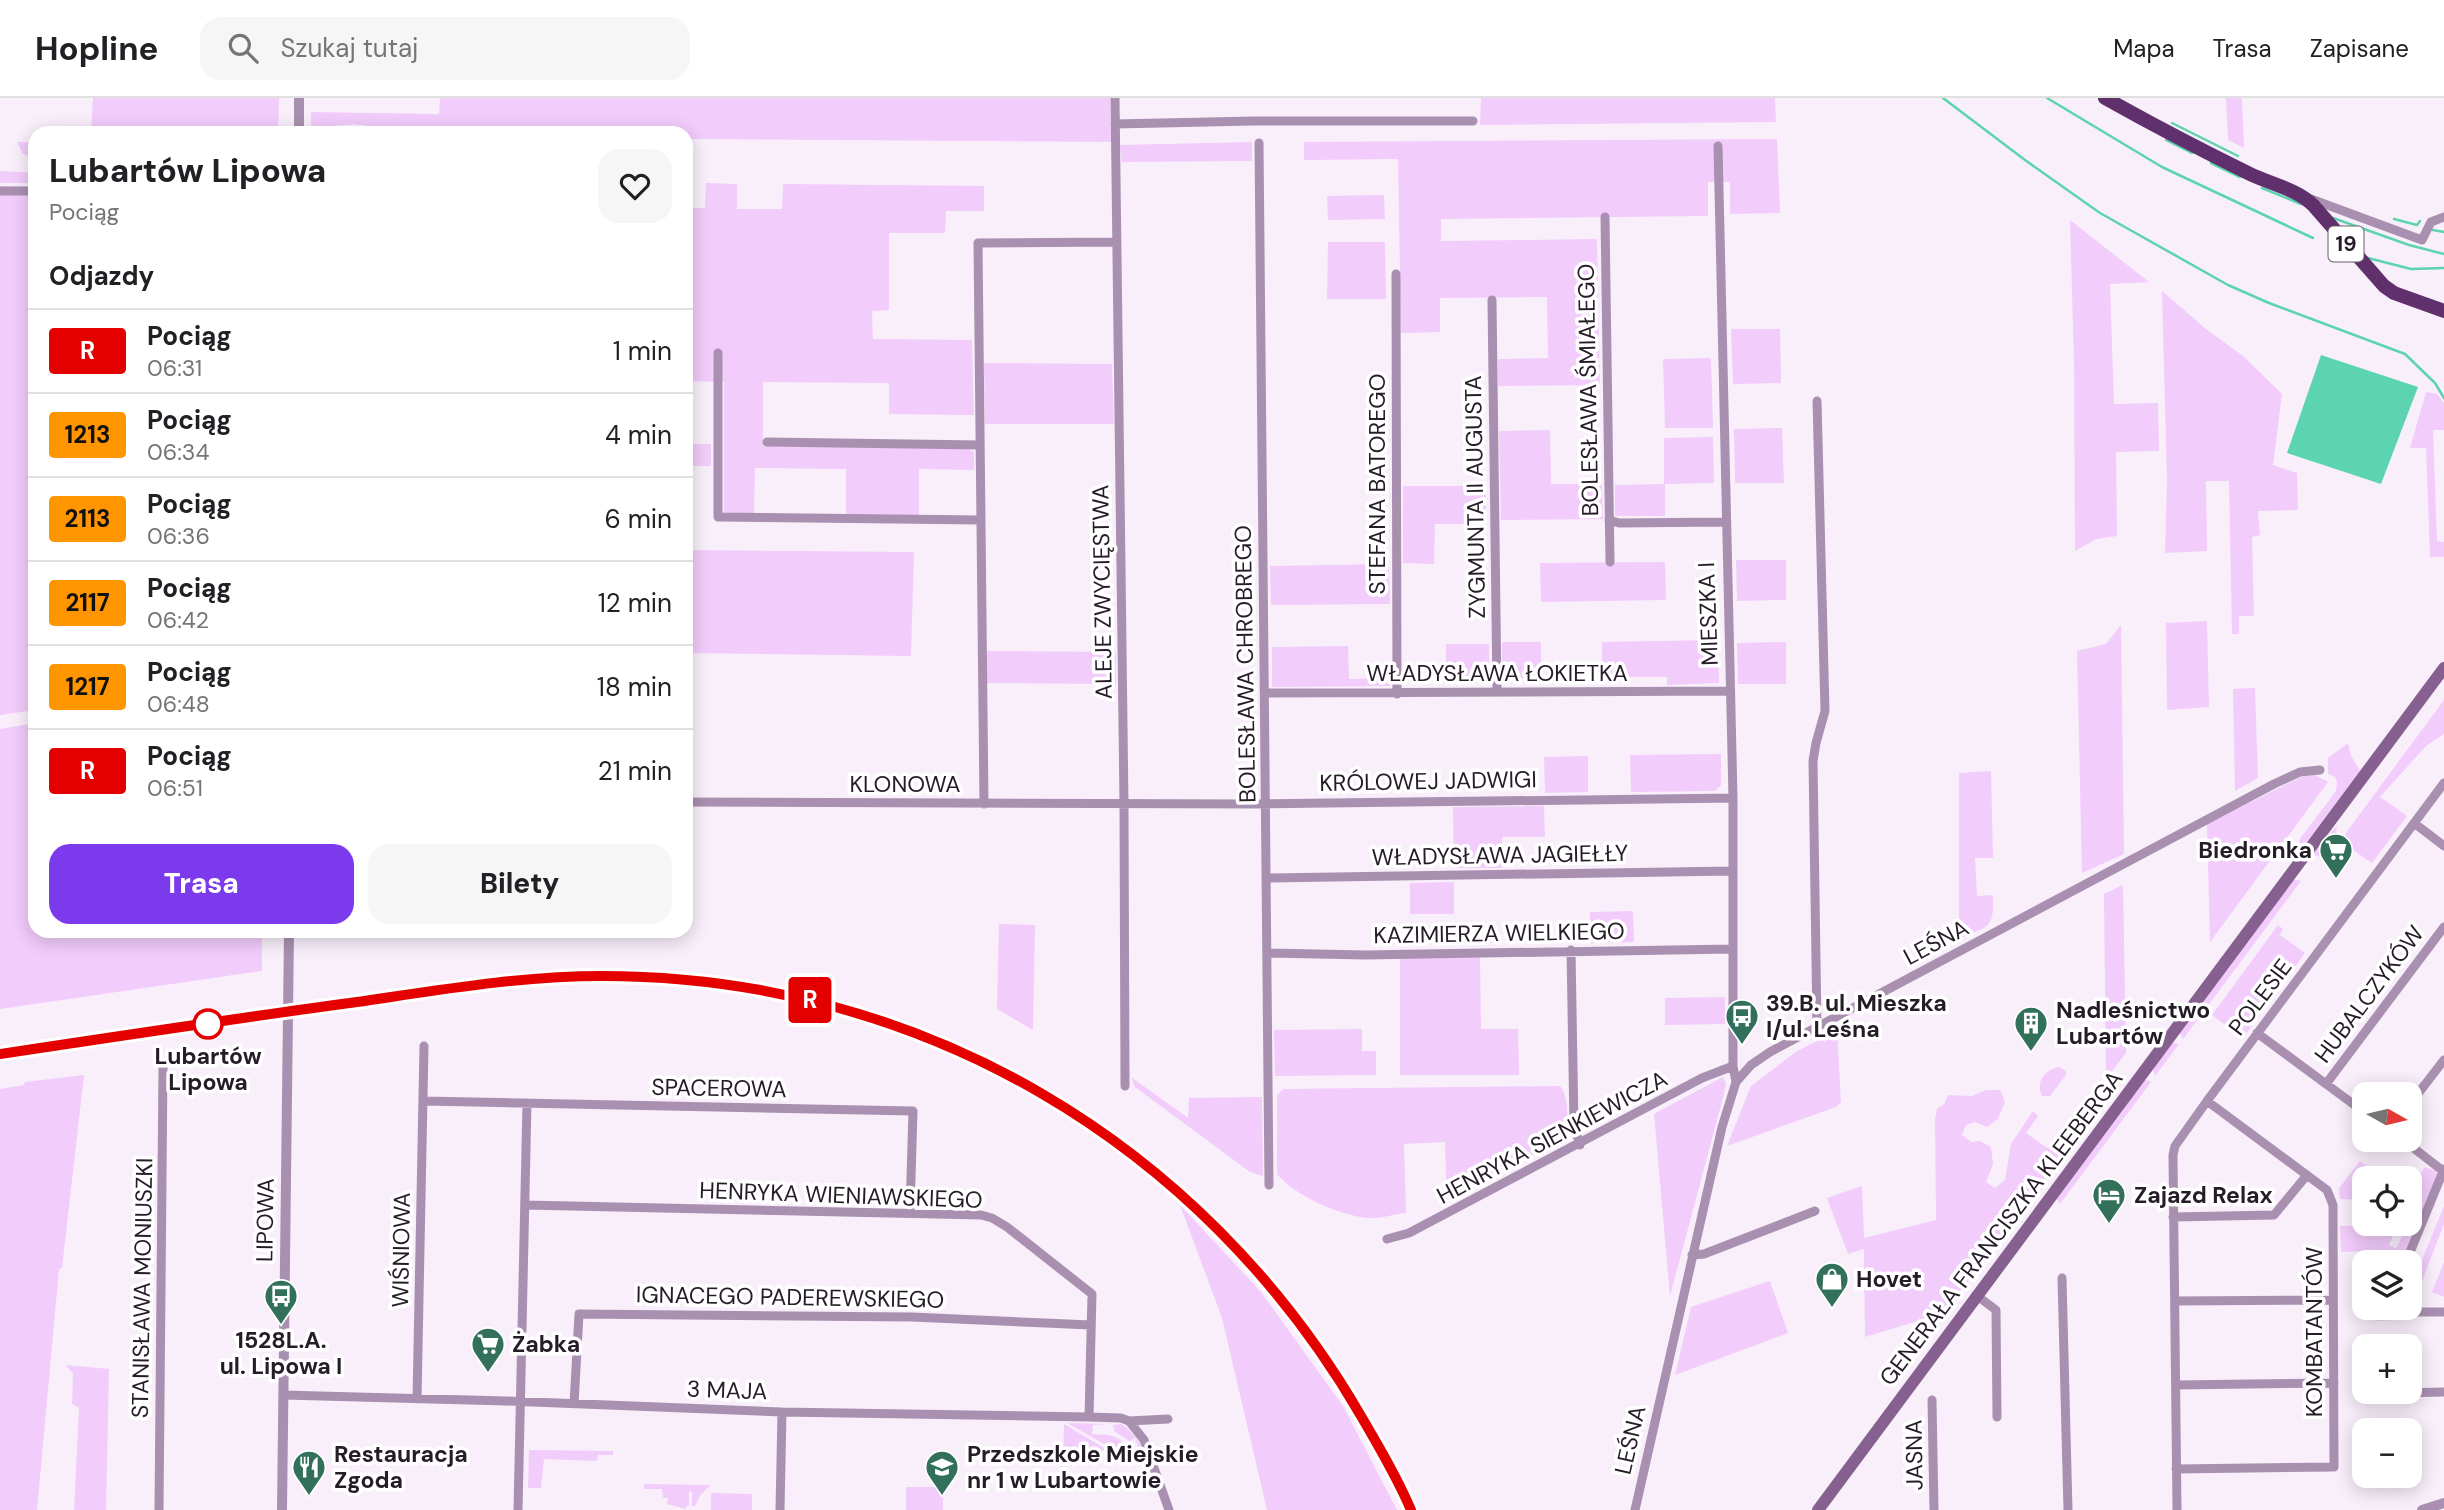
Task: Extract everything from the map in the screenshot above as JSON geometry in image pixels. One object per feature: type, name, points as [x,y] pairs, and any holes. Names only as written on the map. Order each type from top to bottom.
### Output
[{"type":"highway","name":"19","points":[[2105,98],[2157,128],[2269,183],[2299,194],[2313,205],[2384,286],[2394,293],[2444,311]]},
{"type":"main road","name":"GENERAŁA FRANCISZKA KLEEBERGA","points":[[1818,1510],[2444,668]]},
{"type":"street","points":[[299,98],[299,126]]},
{"type":"street","name":"ALEJE ZWYCIĘSTWA","points":[[1115,98],[1125,1086]]},
{"type":"street","points":[[1115,124],[1473,121]]},
{"type":"street","name":"BOLESŁAWA CHROBREGO","points":[[1259,143],[1269,1185]]},
{"type":"street","name":"MIESZKA I","points":[[1718,146],[1733,797],[1733,1066],[1736,1082]]},
{"type":"street","points":[[0,191],[28,191]]},
{"type":"street","points":[[2299,194],[2422,240],[2431,222],[2444,217]]},
{"type":"street","name":"BOLESŁAWA ŚMIAŁEGO","points":[[1605,217],[1610,562]]},
{"type":"street","points":[[984,804],[978,243],[1117,242]]},
{"type":"street","name":"STEFANA BATOREGO","points":[[1396,274],[1396,694]]},
{"type":"street","name":"ZYGMUNTA II AUGUSTA","points":[[1492,300],[1497,692]]},
{"type":"street","points":[[718,353],[718,517],[981,520]]},
{"type":"street","points":[[1817,401],[1825,711],[1813,761],[1817,1027]]},
{"type":"street","points":[[767,442],[980,445]]},
{"type":"street","points":[[1609,520],[1619,523],[1725,522]]},
{"type":"street","name":"WŁADYSŁAWA ŁOKIETKA","points":[[1265,693],[1730,691]]},
{"type":"street","name":"LEŚNA","points":[[1634,1510],[1721,1127],[1736,1082],[1751,1065],[1770,1052],[2274,784],[2301,772],[2320,770]]},
{"type":"street","name":"POLESIE","points":[[2177,1510],[2174,1150],[2257,1033],[2444,783]]},
{"type":"street","name":"KRÓLOWEJ JADWIGI","points":[[1124,804],[1733,797]]},
{"type":"street","name":"KLONOWA","points":[[693,802],[1124,804]]},
{"type":"street","points":[[2414,823],[2444,846]]},
{"type":"street","name":"WŁADYSŁAWA JAGIEŁŁY","points":[[1268,878],[1732,871]]},
{"type":"street","name":"HUBALCZYKÓW","points":[[2326,1084],[2444,927]]},
{"type":"street","name":"LIPOWA","points":[[282,1510],[289,938]]},
{"type":"street","name":"KAZIMIERZA WIELKIEGO","points":[[1268,953],[1365,955],[1732,949]]},
{"type":"street","points":[[1571,950],[1574,1125],[1580,1145]]},
{"type":"street","points":[[2257,1033],[2352,1103]]},
{"type":"street","name":"WIŚNIOWA","points":[[417,1399],[424,1046]]},
{"type":"street","points":[[2422,1088],[2444,1060]]},
{"type":"street","name":"STANISŁAWA MONIUSZKI","points":[[159,1510],[163,1066]]},
{"type":"street","name":"HENRYKA SIENKIEWICZA","points":[[1387,1239],[1409,1233],[1580,1145],[1702,1078],[1733,1066]]},
{"type":"street","name":"SPACEROWA","points":[[423,1101],[913,1111],[910,1212]]},
{"type":"street","name":"KOMBATANTÓW","points":[[2176,1469],[2334,1467],[2333,1205],[2327,1190],[2207,1101]]},
{"type":"street","points":[[518,1510],[527,1103]]},
{"type":"street","points":[[2411,1250],[2444,1170],[2420,1152]]},
{"type":"street","points":[[2173,1217],[2274,1215],[2307,1174]]},
{"type":"street","name":"HENRYKA WIENIAWSKIEGO","points":[[525,1205],[910,1212],[981,1215],[992,1218],[1092,1294],[1089,1417]]},
{"type":"street","points":[[1692,1255],[1703,1254],[1815,1211]]},
{"type":"street","points":[[2062,1278],[2068,1510]]},
{"type":"street","points":[[1976,1295],[1996,1310],[1997,1417]]},
{"type":"street","points":[[2175,1301],[2333,1300]]},
{"type":"street","points":[[2422,1312],[2444,1312]]},
{"type":"street","name":"IGNACEGO PADEREWSKIEGO","points":[[574,1404],[579,1314],[912,1317],[1091,1325]]},
{"type":"street","points":[[2176,1385],[2334,1383]]},
{"type":"street","points":[[2422,1392],[2444,1392]]},
{"type":"street","name":"3 MAJA","points":[[284,1395],[782,1412],[1089,1417],[1121,1418],[1129,1421],[1168,1419]]},
{"type":"street","name":"JASNA","points":[[1932,1400],[1934,1510]]},
{"type":"street","points":[[780,1510],[782,1412]]},
{"type":"street","points":[[1129,1421],[1144,1440],[1169,1510]]},
{"type":"street","points":[[2422,1510],[2444,1503]]},
{"type":"shaded area","points":[[93,98],[279,98],[278,126],[91,126]]},
{"type":"shaded area","points":[[440,98],[1110,98],[1111,142],[693,139],[693,126],[311,126],[311,112],[439,114]]},
{"type":"shaded area","points":[[1481,98],[1775,98],[1776,122],[1480,125]]},
{"type":"shaded area","points":[[2226,98],[2242,98],[2244,148],[2228,140]]},
{"type":"shaded area","points":[[1777,139],[1780,213],[1730,214],[1730,182],[1708,182],[1708,216],[1441,219],[1441,241],[1597,239],[1600,385],[1498,386],[1498,359],[1548,358],[1547,297],[1440,298],[1440,332],[1401,333],[1398,159],[1304,160],[1304,142]]},
{"type":"shaded area","points":[[17,142],[28,142],[28,156],[22,153]]},
{"type":"shaded area","points":[[1252,142],[1252,161],[1122,162],[1120,145]]},
{"type":"shaded area","points":[[0,171],[28,173],[28,183],[0,183]]},
{"type":"shaded area","points":[[706,183],[737,184],[737,209],[782,209],[783,184],[984,186],[984,211],[946,211],[945,233],[889,233],[889,310],[872,311],[873,339],[972,340],[974,415],[889,414],[889,383],[763,382],[763,446],[966,447],[974,452],[974,470],[919,469],[919,515],[846,515],[846,469],[755,468],[754,514],[724,514],[724,382],[693,381],[693,208],[705,208]]},
{"type":"shaded area","points":[[0,186],[28,187],[28,711],[0,715]]},
{"type":"shaded area","points":[[1384,195],[1385,219],[1328,220],[1327,196]]},
{"type":"shaded area","points":[[2070,220],[2149,282],[2110,284],[2114,404],[2158,403],[2159,451],[2116,452],[2117,536],[2096,539],[2075,551],[2074,361]]},
{"type":"shaded area","points":[[1328,242],[1385,242],[1386,299],[1327,299]]},
{"type":"shaded area","points":[[2162,291],[2243,356],[2282,394],[2273,465],[2297,473],[2298,510],[2258,511],[2260,535],[2252,537],[2254,616],[2239,616],[2239,634],[2232,634],[2229,481],[2206,481],[2207,551],[2165,553],[2167,481]]},
{"type":"shaded area","points":[[1731,329],[1780,329],[1781,383],[1733,384]]},
{"type":"shaded area","points":[[2321,355],[2418,387],[2381,484],[2287,453]]},
{"type":"shaded area","points":[[1711,358],[1713,428],[1665,428],[1663,359]]},
{"type":"shaded area","points":[[984,363],[1112,364],[1114,424],[985,424]]},
{"type":"shaded area","points":[[2426,392],[2437,394],[2444,403],[2444,430],[2433,430],[2437,541],[2444,542],[2444,557],[2430,557],[2426,448],[2410,448]]},
{"type":"shaded area","points":[[1782,428],[1784,483],[1735,483],[1734,429]]},
{"type":"shaded area","points":[[1550,430],[1551,484],[1602,484],[1603,519],[1501,520],[1499,431]]},
{"type":"shaded area","points":[[1713,437],[1714,483],[1665,484],[1665,516],[1615,516],[1615,485],[1664,484],[1664,438]]},
{"type":"shaded area","points":[[693,444],[711,444],[711,466],[693,466]]},
{"type":"shaded area","points":[[1403,486],[1486,486],[1486,524],[1435,524],[1434,564],[1403,563]]},
{"type":"shaded area","points":[[693,550],[914,552],[911,656],[693,653]]},
{"type":"shaded area","points":[[1736,560],[1786,560],[1786,600],[1737,601]]},
{"type":"shaded area","points":[[1665,562],[1666,600],[1541,602],[1540,563]]},
{"type":"shaded area","points":[[1389,564],[1390,604],[1271,605],[1270,566]]},
{"type":"shaded area","points":[[2207,621],[2209,707],[2167,710],[2166,623]]},
{"type":"shaded area","points":[[2121,625],[2124,854],[2082,873],[2077,651],[2106,644]]},
{"type":"shaded area","points":[[1718,640],[1719,683],[1667,685],[1667,677],[1602,677],[1602,642]]},
{"type":"shaded area","points":[[1502,642],[1541,642],[1541,678],[1502,678]]},
{"type":"shaded area","points":[[1786,642],[1786,684],[1738,684],[1737,643]]},
{"type":"shaded area","points":[[1446,644],[1489,644],[1489,679],[1446,679]]},
{"type":"shaded area","points":[[1348,646],[1349,679],[1390,678],[1390,686],[1272,687],[1272,647]]},
{"type":"shaded area","points":[[987,651],[1116,652],[1116,684],[987,683]]},
{"type":"shaded area","points":[[2255,688],[2258,778],[2235,791],[2233,689]]},
{"type":"shaded area","points":[[2444,700],[2444,734],[2426,746],[2380,797],[2407,816],[2372,863],[2340,841]]},
{"type":"shaded area","points":[[28,724],[28,938],[262,938],[262,971],[0,1009],[0,729]]},
{"type":"shaded area","points":[[2348,743],[2351,756],[2360,771],[2302,848],[2299,840],[2336,791],[2335,777],[2328,774],[2328,758]]},
{"type":"shaded area","points":[[1721,754],[1721,785],[1715,791],[1631,792],[1630,755]]},
{"type":"shaded area","points":[[1588,756],[1588,792],[1545,793],[1544,757]]},
{"type":"shaded area","points":[[1991,771],[1993,858],[1975,858],[1977,896],[1993,895],[1991,921],[1983,928],[1959,939],[1959,773]]},
{"type":"shaded area","points":[[2315,775],[2328,782],[2210,942],[2207,824],[2301,777]]},
{"type":"shaded area","points":[[1544,806],[1545,837],[1502,837],[1502,868],[1454,868],[1453,807]]},
{"type":"shaded area","points":[[2337,826],[2336,835],[2319,857],[2314,854],[2316,848]]},
{"type":"shaded area","points":[[2292,879],[2301,881],[2183,1039],[2179,1032]]},
{"type":"shaded area","points":[[1454,882],[1454,914],[1410,914],[1410,883]]},
{"type":"shaded area","points":[[2123,885],[2126,1053],[2106,1079],[2104,894]]},
{"type":"shaded area","points":[[1633,911],[1634,942],[1590,943],[1590,912]]},
{"type":"shaded area","points":[[999,924],[1035,925],[1033,1030],[997,1009]]},
{"type":"shaded area","points":[[2278,925],[2283,929],[2280,935],[2305,953],[2243,1038],[2212,1015]]},
{"type":"shaded area","points":[[1480,957],[1481,1029],[1518,1029],[1519,1075],[1400,1075],[1400,958]]},
{"type":"shaded area","points":[[1725,997],[1725,1024],[1665,1025],[1665,998]]},
{"type":"shaded area","points":[[1362,1029],[1362,1051],[1376,1051],[1376,1075],[1275,1076],[1274,1030]]},
{"type":"shaded area","points":[[1837,1031],[1841,1102],[1836,1107],[1727,1146],[1751,1086],[1797,1051]]},
{"type":"shaded area","points":[[2169,1044],[2179,1044],[2155,1076],[2153,1067]]},
{"type":"shaded area","points":[[2059,1067],[2066,1071],[2066,1075],[2050,1096],[2042,1096],[2040,1086],[2043,1077]]},
{"type":"shaded area","points":[[84,1075],[62,1268],[59,1269],[37,1510],[0,1510],[0,1089],[24,1085],[25,1082]]},
{"type":"shaded area","points":[[1131,1077],[1188,1118],[1189,1098],[1262,1097],[1263,1176],[1250,1172],[1135,1087]]},
{"type":"shaded area","points":[[1723,1077],[1726,1084],[1724,1094],[1670,1296],[1654,1114]]},
{"type":"shaded area","points":[[2142,1081],[2151,1082],[2060,1204],[2056,1198],[2122,1112]]},
{"type":"shaded area","points":[[1560,1086],[1566,1098],[1567,1113],[1562,1140],[1447,1199],[1445,1142],[1404,1144],[1406,1213],[1373,1218],[1344,1213],[1306,1197],[1277,1174],[1277,1095],[1283,1089]]},
{"type":"shaded area","points":[[1986,1090],[2000,1090],[2005,1102],[1998,1119],[1987,1127],[1975,1122],[1966,1125],[1962,1135],[1971,1142],[1980,1141],[1991,1147],[1993,1164],[1986,1182],[1995,1188],[2005,1180],[2011,1144],[2033,1111],[2038,1116],[2026,1133],[2047,1148],[2066,1122],[2079,1132],[1944,1313],[1865,1337],[1864,1249],[1848,1254],[1827,1198],[1862,1186],[1864,1238],[1936,1220],[1937,1109],[1944,1104],[1948,1095],[1972,1096]]},
{"type":"shaded area","points":[[2425,1167],[2436,1171],[2437,1175],[2422,1215],[2422,1171]]},
{"type":"shaded area","points":[[2352,1171],[2352,1200],[2340,1199],[2339,1188]]},
{"type":"shaded area","points":[[1180,1205],[1261,1292],[1343,1406],[1397,1510],[1267,1510],[1222,1318]]},
{"type":"shaded area","points":[[2444,1206],[2444,1224],[2422,1281],[2422,1260]]},
{"type":"shaded area","points":[[2340,1226],[2352,1226],[2352,1236],[2393,1236],[2389,1245],[2395,1248],[2402,1236],[2414,1236],[2408,1250],[2341,1252]]},
{"type":"shaded area","points":[[2444,1262],[2444,1297],[2432,1292]]},
{"type":"shaded area","points":[[1770,1281],[1788,1333],[1675,1375],[1691,1307]]},
{"type":"shaded area","points":[[66,1365],[109,1369],[106,1510],[74,1510],[79,1408],[72,1404],[73,1374]]},
{"type":"shaded area","points":[[1067,1423],[1110,1424],[1093,1425],[1092,1434],[1118,1438],[1126,1446],[1132,1460]]},
{"type":"shaded area","points":[[1064,1424],[1106,1449],[1063,1465]]},
{"type":"shaded area","points":[[1121,1424],[1132,1433],[1142,1448],[1148,1464],[1148,1477],[1144,1476],[1146,1469],[1135,1438],[1131,1442],[1114,1431],[1113,1425]]},
{"type":"shaded area","points":[[529,1450],[613,1451],[613,1455],[598,1455],[597,1461],[544,1459],[541,1488],[528,1488]]},
{"type":"shaded area","points":[[644,1484],[711,1485],[701,1494],[695,1506],[692,1506],[692,1492],[689,1491],[689,1506],[686,1506],[686,1509],[667,1504],[668,1498],[663,1498],[662,1489],[644,1489]]},
{"type":"shaded area","points":[[906,1487],[943,1487],[943,1510],[906,1510]]},
{"type":"shaded area","points":[[711,1493],[752,1494],[752,1510],[711,1510]]},
{"type":"waterway","points":[[1943,98],[2100,213],[2228,285],[2405,354],[2435,383],[2444,398]]},
{"type":"waterway","points":[[2047,98],[2162,167],[2313,238]]},
{"type":"waterway","points":[[2172,123],[2238,156]]},
{"type":"waterway","points":[[2166,140],[2192,153]]},
{"type":"waterway","points":[[2211,163],[2240,177]]},
{"type":"waterway","points":[[2262,188],[2301,204]]},
{"type":"waterway","points":[[2333,218],[2409,245],[2444,254]]},
{"type":"waterway","points":[[2394,219],[2417,225],[2420,221]]},
{"type":"waterway","points":[[2433,230],[2444,232]]},
{"type":"waterway","points":[[2368,258],[2411,269],[2444,268]]},
{"type":"railway","points":[[0,1054],[449,989],[571,977],[602,976],[719,984],[832,1006],[939,1043],[1041,1094],[1135,1157],[1220,1232],[1296,1319],[1361,1416],[1411,1510]]},
{"type":"train","name":"R","points":[[0,1054],[444,989],[546,978],[599,976],[705,982],[786,995],[876,1019],[970,1056],[1047,1096],[1118,1142],[1191,1203],[1244,1255],[1310,1335],[1346,1390],[1411,1510]]},
{"type":"place","name":"Biedronka","points":[[2336,880]]},
{"type":"place","name":"Lubartów Lipowa","points":[[208,1024]]},
{"type":"place","name":"39.B. ul. Mieszka I/ul. Leśna","points":[[1742,1046]]},
{"type":"place","name":"Nadleśnictwo Lubartów","points":[[2031,1053]]},
{"type":"place","name":"Zajazd Relax","points":[[2109,1225]]},
{"type":"place","name":"Hovet","points":[[1832,1309]]},
{"type":"place","name":"1528L.A. ul. Lipowa I","points":[[281,1326]]},
{"type":"place","name":"Żabka","points":[[488,1374]]},
{"type":"place","name":"Restauracja Zgoda","points":[[309,1497]]},
{"type":"place","name":"Przedszkole Miejskie nr 1 w Lubartowie","points":[[942,1497]]}]
